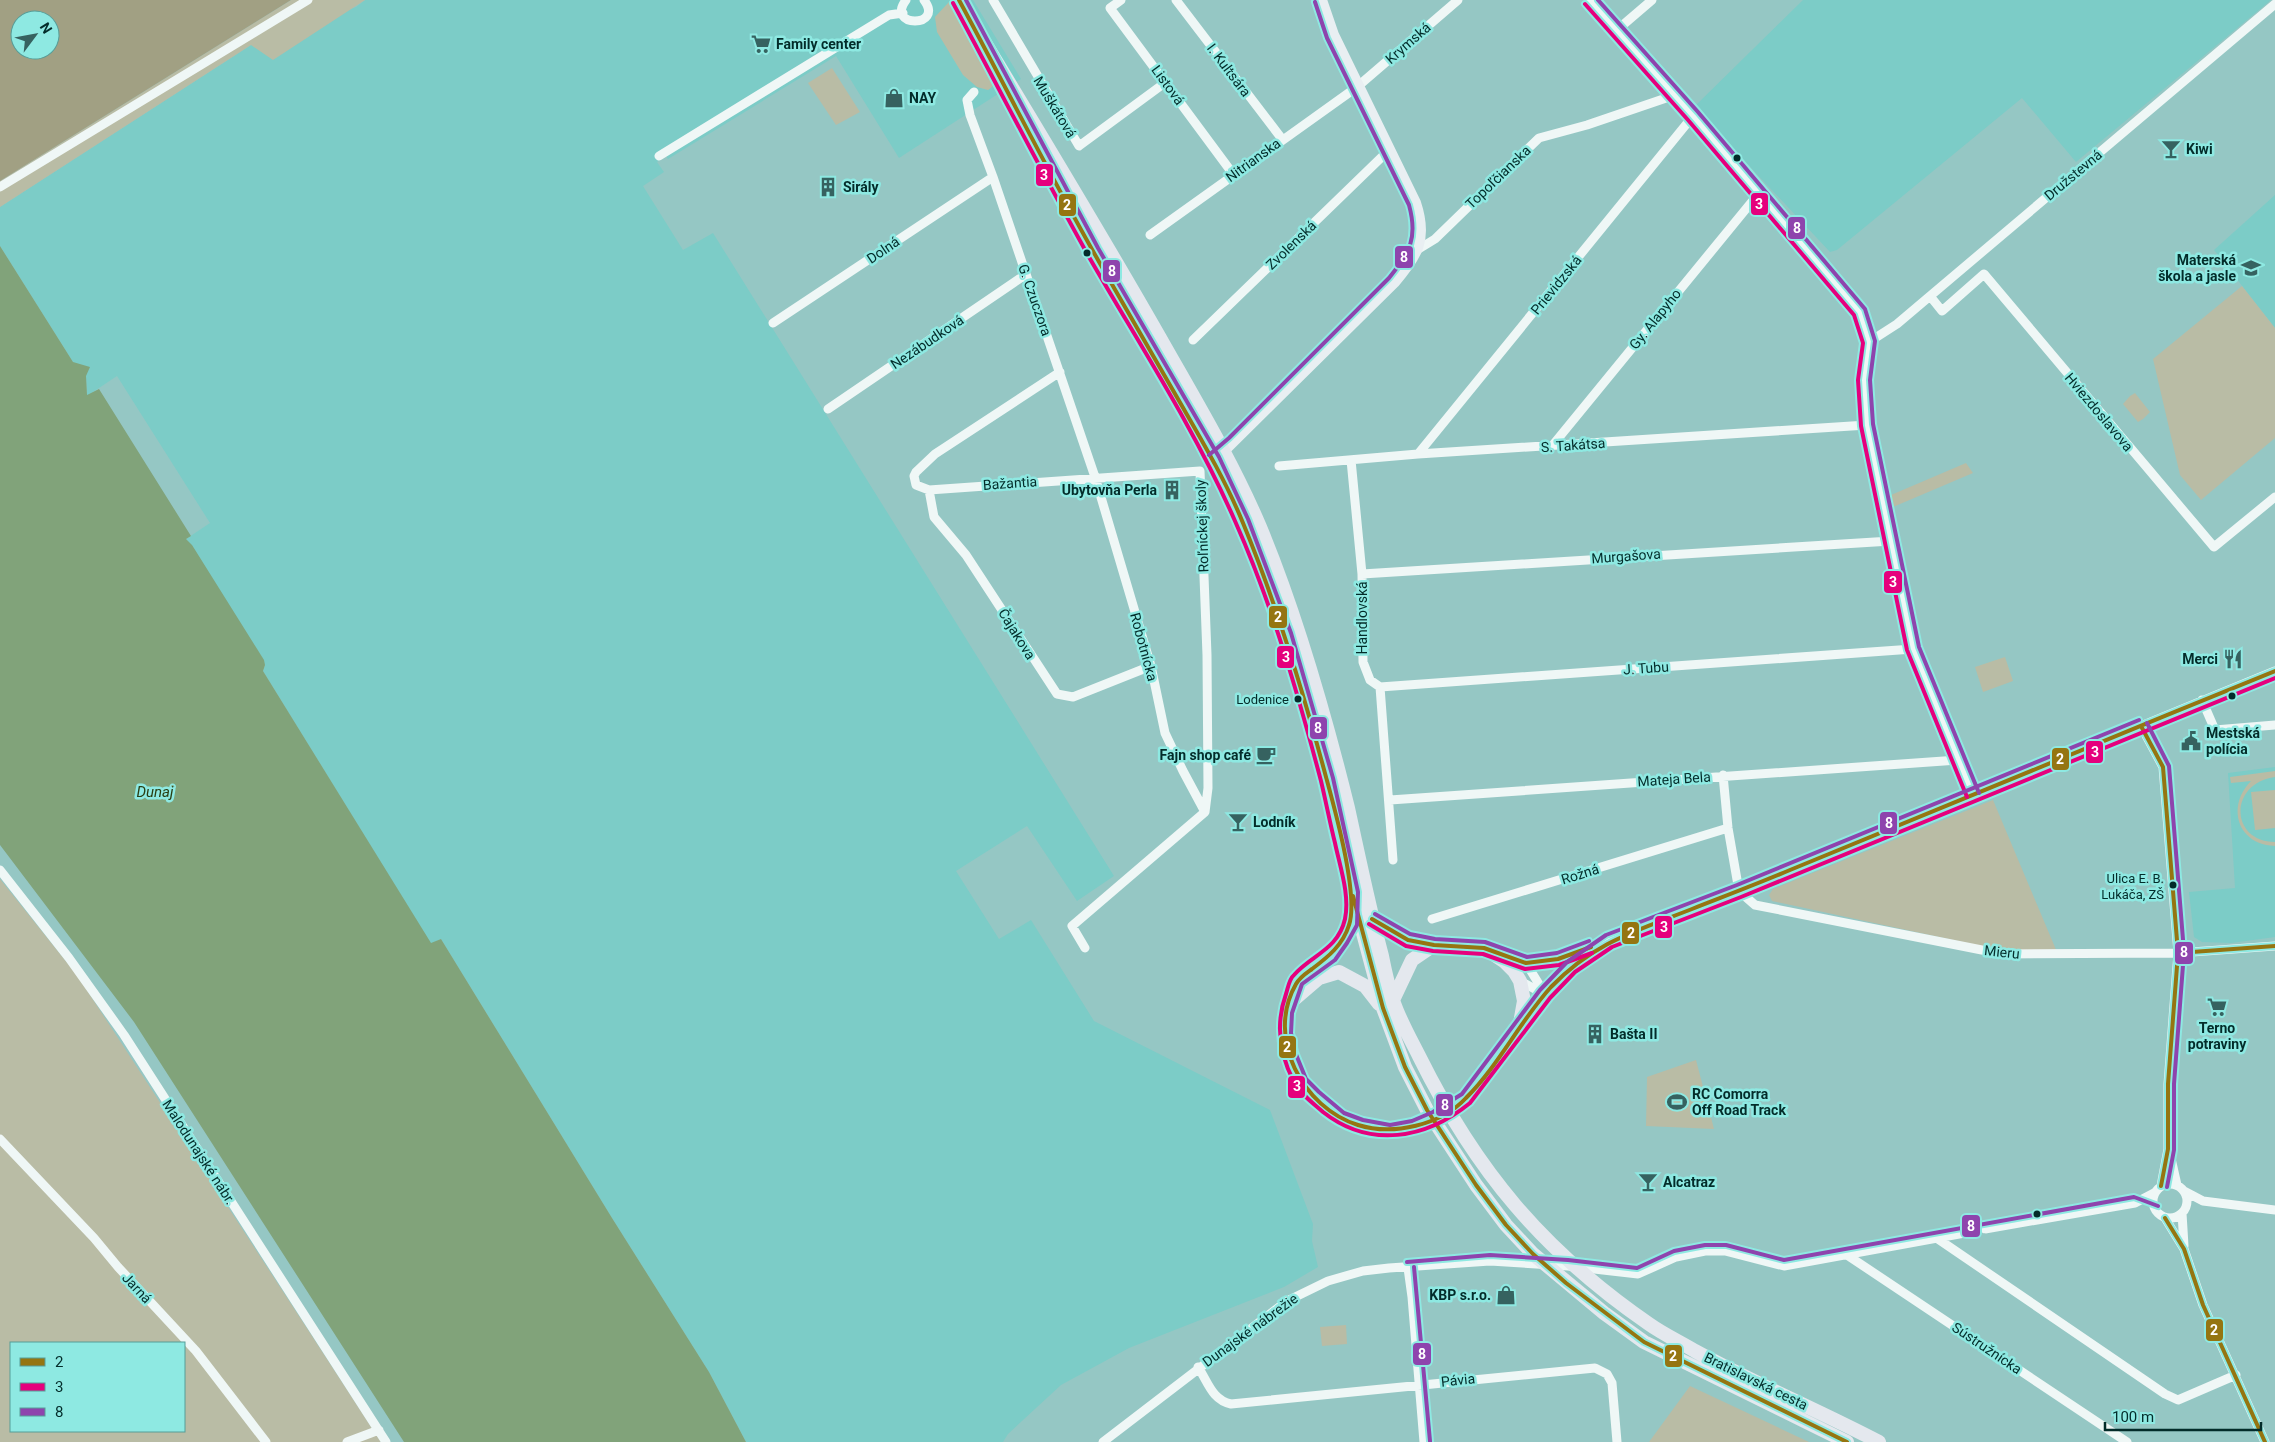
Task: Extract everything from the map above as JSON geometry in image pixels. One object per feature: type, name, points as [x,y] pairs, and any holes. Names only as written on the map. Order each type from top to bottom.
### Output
[{"type":"main road","points":[[1320,0],[1333,35],[1357,86],[1409,188],[1419,215],[1421,236],[1418,250]]},
{"type":"main road","name":"Bratislavská cesta","points":[[960,1],[1113,256],[1224,451],[1260,529],[1299,636],[1342,786],[1372,919],[1388,1004],[1466,1138],[1505,1194],[1547,1242],[1578,1270],[1653,1328],[1740,1375],[1830,1416],[1879,1442]]},
{"type":"main road","name":"Bratislavská cesta","points":[[960,1],[1093,251],[1213,460],[1242,521],[1285,635],[1325,772],[1352,892],[1388,1004],[1404,1066],[1427,1110],[1476,1185],[1506,1225],[1533,1254],[1566,1283],[1644,1342],[1848,1442]]},
{"type":"main road","name":"Roľníckej školy","points":[[1213,460],[1394,282],[1411,262],[1418,250]]},
{"type":"main road","points":[[1352,892],[1351,922],[1342,940],[1330,956],[1297,980],[1286,1012],[1285,1033],[1290,1054],[1301,1082],[1315,1097],[1341,1118],[1361,1126],[1390,1131],[1414,1127],[1456,1107],[1466,1099],[1518,1029],[1524,1000],[1520,981],[1505,962],[1484,948],[1434,945],[1408,940],[1372,919]]},
{"type":"main road","points":[[1290,1002],[1319,978],[1339,972],[1365,986],[1388,1004],[1412,960],[1434,945]]},
{"type":"street","points":[[0,187],[308,0]]},
{"type":"street","points":[[906,0],[902,7],[903,13],[910,21],[920,22],[928,14],[926,2],[937,0]]},
{"type":"street","name":"Muškátová","points":[[993,0],[1079,146],[1166,82]]},
{"type":"street","name":"Listová","points":[[1121,0],[1110,8],[1233,174]]},
{"type":"street","name":"I. Kultsára","points":[[1176,0],[1282,139]]},
{"type":"street","name":"Krymská","points":[[1357,86],[1458,0]]},
{"type":"street","points":[[1590,0],[1694,116],[1860,312],[1869,342],[1864,380],[1866,425],[1913,649],[1973,795]]},
{"type":"street","points":[[1617,30],[1652,0]]},
{"type":"street","name":"Družstevná","points":[[1869,342],[1883,335],[1930,296],[2275,4]]},
{"type":"street","points":[[659,156],[888,15],[903,13]]},
{"type":"street","name":"Nitrianska","points":[[1150,235],[1357,86]]},
{"type":"street","name":"G. Czuczora","points":[[974,92],[968,100],[974,124],[1095,477]]},
{"type":"street","name":"Topoľčianska","points":[[1418,250],[1435,238],[1539,138],[1587,125],[1675,95]]},
{"type":"street","name":"Prievidzská","points":[[1418,454],[1694,116]]},
{"type":"street","name":"Zvolenská","points":[[1193,340],[1390,150]]},
{"type":"street","name":"Dolná","points":[[773,323],[993,177]]},
{"type":"street","name":"Gy. Alapyho","points":[[1552,446],[1758,193]]},
{"type":"street","name":"Hviezdoslavova","points":[[1930,296],[1942,311],[1984,274],[2214,547],[2275,497]]},
{"type":"street","name":"Nezábudková","points":[[828,409],[1026,275]]},
{"type":"street","points":[[929,490],[920,488],[914,481],[916,472],[935,454],[1060,372]]},
{"type":"street","name":"S. Takátsa","points":[[1279,466],[1418,454],[1866,425]]},
{"type":"street","name":"Roľníckej školy","points":[[1206,812],[1208,788],[1207,655],[1200,471],[1213,460]]},
{"type":"street","name":"Handlovská","points":[[1351,460],[1362,574],[1363,662],[1370,680],[1380,687]]},
{"type":"street","name":"Bažantia","points":[[929,490],[1200,471]]},
{"type":"street","name":"Robotnícka","points":[[1095,477],[1151,666],[1165,733],[1183,772],[1206,812]]},
{"type":"street","name":"Čajakova","points":[[929,490],[934,518],[966,555],[1057,694],[1073,697],[1151,666]]},
{"type":"street","name":"Murgašova","points":[[1362,574],[1891,541]]},
{"type":"street","name":"J. Tubu","points":[[1380,687],[1913,649]]},
{"type":"street","points":[[1484,948],[1526,963],[1558,959],[1738,891],[2202,700],[2275,672]]},
{"type":"street","points":[[1380,687],[1390,800],[1393,860]]},
{"type":"street","points":[[2202,700],[2215,730],[2275,725]]},
{"type":"street","points":[[2141,726],[2163,767],[2178,954],[2168,1084],[2168,1149],[2158,1190],[2152,1201],[2156,1212]]},
{"type":"street","name":"Mateja Bela","points":[[1390,800],[1723,775],[1958,760]]},
{"type":"street","points":[[1723,775],[1728,828],[1738,891]]},
{"type":"street","points":[[1085,948],[1072,926],[1206,812]]},
{"type":"street","name":"Rožná","points":[[1432,919],[1728,828]]},
{"type":"street","name":"Malodunajské nábr.","points":[[0,870],[69,958],[119,1028],[386,1442]]},
{"type":"street","name":"Mieru","points":[[1738,891],[1755,906],[2002,954],[2178,954],[2275,946]]},
{"type":"street","points":[[1518,1029],[1571,967],[1609,941]]},
{"type":"street","points":[[1526,963],[1546,994]]},
{"type":"street","points":[[1520,981],[1546,994]]},
{"type":"street","name":"Jarná","points":[[0,1139],[94,1238],[118,1267],[196,1351],[266,1442]]},
{"type":"street","points":[[2168,1149],[2180,1188],[2187,1200],[2183,1212],[2184,1249]]},
{"type":"street","points":[[1985,1229],[2135,1204],[2169,1184],[2203,1201],[2275,1210]]},
{"type":"street","points":[[2165,1218],[2175,1218],[2203,1201]]},
{"type":"street","points":[[2135,1204],[2156,1212],[2165,1218],[2184,1249],[2203,1305],[2236,1375],[2264,1442]]},
{"type":"street","name":"Dunajské nábrežie","points":[[1102,1442],[1274,1309],[1315,1285],[1363,1271],[1490,1261],[1568,1266],[1638,1274],[1676,1257],[1705,1251],[1725,1251],[1784,1266],[1970,1232]]},
{"type":"street","points":[[1938,1239],[2165,1394],[2178,1400],[2236,1375]]},
{"type":"street","name":"Sústružnícka","points":[[1847,1255],[2127,1442]]},
{"type":"street","points":[[1408,1268],[1424,1442]]},
{"type":"street","name":"Pávia","points":[[1198,1367],[1212,1393],[1222,1402],[1231,1404],[1580,1369],[1600,1369],[1607,1374],[1612,1383],[1617,1442]]},
{"type":"street","points":[[347,1442],[378,1430]]},
{"type":"shaded area","points":[[0,0],[291,0],[0,181]]},
{"type":"shaded area","points":[[291,0],[365,0],[273,60],[251,45],[0,207],[0,181]]},
{"type":"shaded area","points":[[365,0],[973,0],[1021,79],[899,158],[836,56],[668,159],[666,156],[657,162],[664,172],[643,186],[683,250],[713,233],[1114,876],[1077,901],[1027,826],[956,871],[999,939],[1031,920],[1094,1021],[1270,1110],[1313,1224],[1312,1241],[1318,1267],[1284,1287],[1129,1348],[1061,1385],[1008,1434],[1003,1442],[746,1442],[709,1372],[441,939],[431,944],[263,671],[265,665],[186,539],[210,523],[117,376],[87,396],[86,376],[73,362],[0,246],[0,207],[251,45],[356,7]]},
{"type":"shaded area","points":[[1803,0],[2271,0],[2076,162],[2022,98],[1837,250],[1830,252],[1694,107]]},
{"type":"shaded area","points":[[949,2],[993,75],[994,84],[988,90],[977,87],[963,75],[937,32],[935,17]]},
{"type":"shaded area","points":[[832,68],[860,112],[836,125],[808,83]]},
{"type":"shaded area","name":"Materská škola a jasle","points":[[2275,195],[2275,328],[2214,250]]},
{"type":"shaded area","points":[[2242,286],[2275,328],[2275,438],[2201,500],[2180,475],[2153,359]]},
{"type":"shaded area","points":[[2135,393],[2150,412],[2138,422],[2123,404]]},
{"type":"shaded area","points":[[1966,463],[1973,473],[1893,507],[1891,495]]},
{"type":"shaded area","points":[[2005,657],[2013,681],[1983,692],[1975,667]]},
{"type":"shaded area","points":[[2275,767],[2275,937],[2231,943],[2202,942],[2194,937],[2189,892],[2235,888],[2228,773]]},
{"type":"shaded area","points":[[2275,771],[2275,777],[2260,781],[2249,790],[2243,800],[2240,811],[2243,823],[2249,832],[2260,839],[2275,842],[2275,846],[2262,844],[2244,832],[2239,822],[2239,802],[2243,791],[2251,781],[2231,783],[2230,777]]},
{"type":"shaded area","points":[[2275,790],[2275,828],[2255,830],[2251,792]]},
{"type":"shaded area","points":[[1993,800],[2057,952],[1990,948],[1772,901],[1769,895],[1773,889]]},
{"type":"shaded area","points":[[0,879],[77,975],[381,1442],[0,1442]]},
{"type":"shaded area","name":"RC Comorra Off Road Track","points":[[1696,1060],[1714,1129],[1646,1126],[1647,1077]]},
{"type":"shaded area","points":[[1346,1325],[1347,1344],[1322,1346],[1320,1327]]},
{"type":"shaded area","points":[[1690,1386],[1809,1442],[1649,1442]]},
{"type":"water","name":"Dunaj","points":[[0,246],[73,362],[90,367],[86,376],[87,395],[99,389],[191,536],[186,539],[192,545],[264,660],[263,671],[431,943],[441,939],[709,1372],[746,1442],[404,1442],[134,1022],[0,845]]},
{"type":"tunnel","points":[[1970,1232],[1985,1229]]},
{"type":"transit line","name":"2","points":[[959,0],[1083,234],[1221,475],[1243,523],[1289,649],[1335,810],[1345,852],[1351,894],[1351,912],[1349,925],[1339,945],[1324,960],[1301,977],[1296,984],[1288,1005],[1285,1026],[1287,1048],[1295,1068],[1306,1087],[1321,1103],[1338,1116],[1358,1125],[1386,1129],[1416,1126],[1444,1115],[1466,1098],[1489,1072],[1529,1014],[1551,987],[1583,959],[1600,948],[1634,931],[1765,880],[2275,671]]},
{"type":"transit line","name":"8","points":[[966,0],[1098,248],[1219,457],[1248,519],[1291,633],[1333,778],[1358,892],[1357,925],[1335,960],[1302,984],[1292,1013],[1291,1033],[1295,1052],[1306,1079],[1344,1113],[1363,1120],[1390,1125],[1412,1121],[1433,1112],[1462,1094],[1540,990],[1567,962],[1606,935],[1737,885],[2139,720]]},
{"type":"transit line","name":"8","points":[[1598,0],[1698,112],[1865,309],[1875,341],[1870,380],[1873,424],[1919,647],[1979,793]]},
{"type":"transit line","name":"8","points":[[1209,455],[1229,438],[1389,278],[1407,252],[1412,236],[1413,227],[1409,205],[1327,38],[1315,2]]},
{"type":"transit line","name":"3","points":[[953,3],[1054,194],[1202,453],[1235,521],[1261,584],[1293,682],[1321,781],[1344,881],[1346,900],[1345,919],[1336,938],[1291,979],[1280,1017],[1280,1039],[1285,1060],[1297,1086],[1323,1112],[1341,1124],[1379,1135],[1398,1135],[1435,1125],[1453,1115],[1470,1103],[1550,998],[1575,972],[1612,947],[1741,897],[2275,678]]},
{"type":"transit line","name":"3","points":[[1585,4],[1688,120],[1854,315],[1863,343],[1858,380],[1861,426],[1907,650],[1967,797]]},
{"type":"transit line","name":"8","points":[[2147,723],[2169,766],[2184,952],[2174,1084],[2174,1150],[2167,1187]]},
{"type":"transit line","name":"2","points":[[2141,726],[2163,767],[2178,953],[2168,1084],[2168,1149],[2161,1186]]},
{"type":"transit line","name":"2","points":[[1353,896],[1383,1008],[1405,1067],[1427,1110],[1476,1185],[1506,1225],[1533,1254],[1566,1283],[1644,1342],[1847,1442]]},
{"type":"transit line","name":"8","points":[[1375,914],[1410,934],[1435,939],[1485,942],[1527,957],[1557,953],[1589,941]]},
{"type":"transit line","name":"2","points":[[1372,919],[1408,940],[1434,945],[1484,948],[1526,963],[1558,959],[1591,947]]},
{"type":"transit line","name":"3","points":[[1369,924],[1406,946],[1433,951],[1483,954],[1525,969],[1559,965],[1592,953]]},
{"type":"transit line","name":"2","points":[[2178,953],[2275,946]]},
{"type":"transit line","name":"8","points":[[1407,1262],[1490,1255],[1568,1260],[1637,1268],[1674,1251],[1705,1245],[1726,1245],[1784,1260],[2134,1197],[2158,1206]]},
{"type":"transit line","name":"2","points":[[2165,1218],[2184,1249],[2203,1305],[2265,1442]]},
{"type":"transit line","name":"8","points":[[1414,1267],[1430,1441]]},
{"type":"place","name":"Family center","points":[[761,44]]},
{"type":"place","name":"NAY","points":[[894,98]]},
{"type":"place","name":"Kiwi","points":[[2171,149]]},
{"type":"place","name":"Sirály","points":[[828,187]]},
{"type":"place","name":"Materská škola a jasle","points":[[2251,268]]},
{"type":"place","name":"Ubytovňa Perla","points":[[1172,490]]},
{"type":"place","name":"Merci","points":[[2233,659]]},
{"type":"place","name":"Lodenice","points":[[1298,699]]},
{"type":"place","name":"Mestská polícia","points":[[2191,741]]},
{"type":"place","name":"Fajn shop café","points":[[1266,755]]},
{"type":"place","name":"Lodník","points":[[1238,822]]},
{"type":"place","name":"Ulica E. B. Lukáča, ZŠ","points":[[2173,885]]},
{"type":"place","name":"Terno potraviny","points":[[2217,1007]]},
{"type":"place","name":"Bašta II","points":[[1595,1034]]},
{"type":"place","name":"RC Comorra Off Road Track","points":[[1677,1102]]},
{"type":"place","name":"Alcatraz","points":[[1648,1182]]},
{"type":"place","name":"KBP s.r.o.","points":[[1506,1295]]}]
